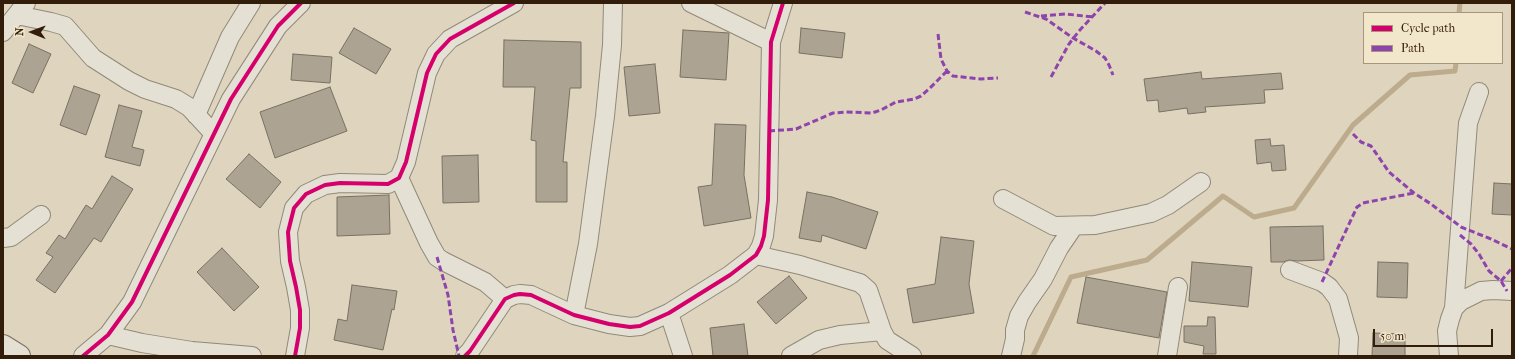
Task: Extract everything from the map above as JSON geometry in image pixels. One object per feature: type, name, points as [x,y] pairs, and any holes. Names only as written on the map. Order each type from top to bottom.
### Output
[{"type":"street","points":[[196,115],[230,37],[251,3]]},
{"type":"street","points":[[83,356],[108,335],[132,302],[231,99],[278,26],[301,3]]},
{"type":"street","points":[[296,356],[300,328],[300,310],[290,261],[288,232],[294,208],[306,194],[325,185],[340,183],[388,184],[399,178],[406,162],[427,73],[436,54],[450,39],[514,3]]},
{"type":"street","points":[[574,315],[588,244],[605,116],[612,45],[613,3]]},
{"type":"street","points":[[691,3],[771,42]]},
{"type":"street","points":[[465,356],[470,351],[505,299],[520,294],[531,295],[574,315],[609,324],[630,327],[648,323],[669,313],[730,275],[756,255],[764,236],[768,200],[771,42],[783,3]]},
{"type":"street","points":[[3,32],[21,9],[51,22],[65,26],[93,58],[140,86],[176,99],[189,107],[214,134]]},
{"type":"street","points":[[1449,356],[1447,331],[1454,308],[1468,123],[1479,92]]},
{"type":"street","points":[[399,178],[437,257],[485,282],[505,299]]},
{"type":"street","points":[[1003,199],[1054,226],[1074,226],[1095,224],[1151,213],[1168,205],[1201,182]]},
{"type":"street","points":[[3,238],[10,237],[41,215]]},
{"type":"street","points":[[1011,356],[1019,316],[1043,279],[1059,248],[1074,226]]},
{"type":"street","points":[[756,255],[800,265],[860,283],[868,290],[882,331],[887,340],[912,356]]},
{"type":"street","points":[[1290,270],[1322,282],[1329,287],[1338,299],[1349,338],[1348,356]]},
{"type":"street","points":[[1167,356],[1178,287]]},
{"type":"street","points":[[1454,308],[1461,301],[1481,291],[1512,291]]},
{"type":"street","points":[[669,313],[683,356]]},
{"type":"street","points":[[791,356],[819,340],[840,335],[882,331]]},
{"type":"street","points":[[108,335],[142,343],[192,351],[252,356]]},
{"type":"street","points":[[3,346],[19,356]]},
{"type":"building","points":[[354,28],[391,49],[376,74],[339,53]]},
{"type":"building","points":[[801,28],[845,33],[842,58],[799,53]]},
{"type":"building","points":[[683,30],[729,33],[726,80],[680,77]]},
{"type":"building","points":[[504,40],[581,42],[581,88],[570,88],[563,162],[567,162],[567,202],[536,202],[536,141],[531,140],[535,87],[503,87]]},
{"type":"building","points":[[29,44],[51,54],[33,93],[12,83]]},
{"type":"building","points":[[293,54],[332,57],[330,83],[291,80]]},
{"type":"building","points":[[655,64],[660,113],[629,116],[624,67]]},
{"type":"building","points":[[1201,72],[1202,79],[1281,73],[1283,89],[1264,90],[1265,103],[1205,107],[1206,112],[1188,114],[1187,108],[1159,112],[1158,100],[1147,101],[1144,79]]},
{"type":"building","points":[[74,86],[100,95],[86,135],[60,125]]},
{"type":"building","points":[[330,87],[347,131],[275,158],[260,112]]},
{"type":"building","points":[[119,105],[142,111],[132,147],[144,150],[140,166],[105,157]]},
{"type":"building","points":[[715,124],[746,125],[744,175],[751,218],[704,226],[698,187],[712,185]]},
{"type":"building","points":[[1270,139],[1271,146],[1284,145],[1286,170],[1272,171],[1271,162],[1257,164],[1255,140]]},
{"type":"building","points":[[249,154],[281,182],[260,208],[226,179]]},
{"type":"building","points":[[478,155],[479,202],[443,203],[442,156]]},
{"type":"building","points":[[112,176],[133,189],[101,242],[94,238],[55,293],[36,280],[53,257],[46,253],[59,235],[65,239],[86,205],[92,209]]},
{"type":"building","points":[[1494,183],[1512,184],[1512,215],[1492,214]]},
{"type":"building","points":[[807,192],[832,197],[878,212],[866,249],[822,235],[821,242],[799,238]]},
{"type":"building","points":[[389,195],[390,234],[337,236],[337,197]]},
{"type":"building","points":[[1323,226],[1324,260],[1289,260],[1283,262],[1271,262],[1270,227]]},
{"type":"building","points":[[941,237],[974,241],[969,284],[974,313],[913,323],[907,289],[935,284]]},
{"type":"building","points":[[222,248],[259,287],[234,311],[197,272]]},
{"type":"building","points":[[1192,262],[1252,267],[1248,307],[1189,301]]},
{"type":"building","points":[[1378,262],[1408,263],[1407,298],[1377,297]]},
{"type":"building","points":[[789,276],[807,298],[776,324],[757,302]]},
{"type":"building","points":[[1086,277],[1167,292],[1159,338],[1077,323]]},
{"type":"building","points":[[352,285],[397,291],[394,310],[392,309],[383,350],[334,340],[338,319],[347,321]]},
{"type":"building","points":[[1208,317],[1215,317],[1216,354],[1203,354],[1204,346],[1184,342],[1184,326],[1207,326]]},
{"type":"building","points":[[744,324],[748,356],[713,356],[710,328]]},
{"type":"building","points":[[1373,333],[1405,334],[1405,356],[1372,356]]},
{"type":"waterway","points":[[1459,12],[1460,3]]},
{"type":"waterway","points":[[1033,356],[1071,277],[1147,260],[1223,196],[1254,217],[1294,208],[1353,125],[1410,75],[1455,71],[1456,64]]},
{"type":"marked path","points":[[1051,77],[1069,44],[1105,3]]},
{"type":"marked path","points":[[1025,12],[1046,19],[1073,38],[1096,51],[1105,58],[1113,75]]},
{"type":"marked path","points":[[1041,16],[1066,14],[1093,17]]},
{"type":"marked path","points":[[938,34],[941,59],[947,71],[953,76],[981,79],[998,78]]},
{"type":"marked path","points":[[769,131],[796,129],[833,113],[872,113],[896,102],[914,99],[921,96],[947,71]]},
{"type":"marked path","points":[[1353,134],[1361,142],[1371,146],[1389,172],[1414,193],[1461,227],[1512,249]]},
{"type":"marked path","points":[[1322,282],[1357,207],[1363,203],[1414,193]]},
{"type":"marked path","points":[[1460,235],[1471,244],[1489,271],[1501,281],[1507,291]]},
{"type":"marked path","points":[[437,257],[448,295],[453,330],[459,356]]},
{"type":"marked path","points":[[1501,281],[1512,268]]},
{"type":"cycle path","points":[[83,356],[108,335],[132,302],[231,99],[278,26],[301,3]]},
{"type":"cycle path","points":[[295,356],[300,328],[300,310],[290,261],[288,232],[294,208],[306,194],[325,185],[340,183],[388,184],[399,178],[406,162],[427,73],[436,54],[450,39],[514,3]]},
{"type":"cycle path","points":[[465,356],[470,351],[505,299],[514,295],[531,295],[574,315],[609,324],[630,327],[640,326],[669,313],[730,275],[756,255],[764,236],[768,200],[771,42],[783,3]]}]
